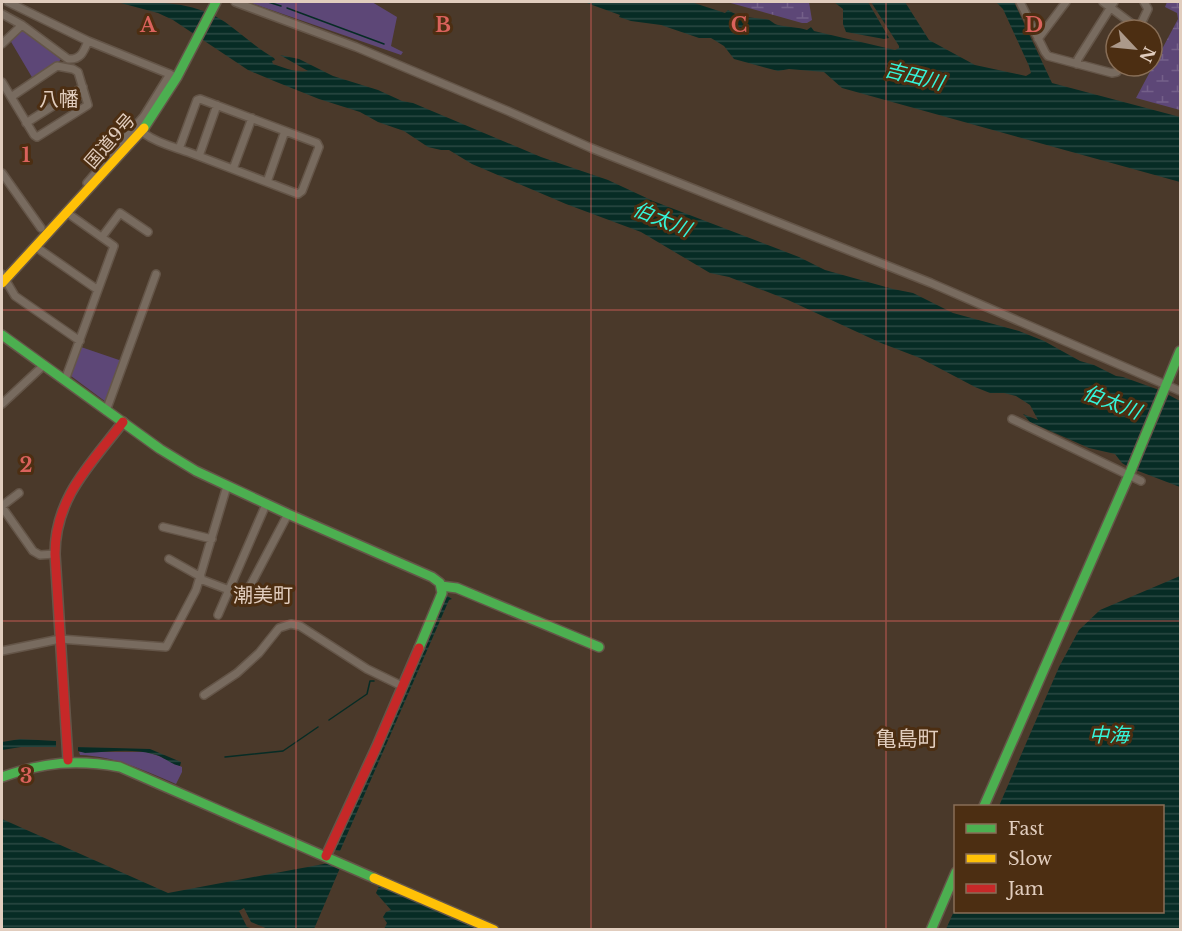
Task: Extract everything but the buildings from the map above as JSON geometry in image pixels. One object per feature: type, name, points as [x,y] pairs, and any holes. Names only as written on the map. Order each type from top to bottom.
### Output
[{"type":"main road","name":"国道9号","points":[[3,279],[70,214],[140,132],[157,109],[216,2]]},
{"type":"main road","points":[[2,335],[160,449],[196,471],[432,577],[441,586],[442,593],[326,856]]},
{"type":"main road","points":[[985,805],[1129,475],[1180,351]]},
{"type":"main road","points":[[68,760],[55,554],[58,521],[69,496],[123,422]]},
{"type":"main road","points":[[441,586],[457,588],[599,647]]},
{"type":"main road","points":[[2,777],[41,764],[68,760],[93,761],[120,767],[494,930]]},
{"type":"main road","points":[[931,930],[954,877]]},
{"type":"street","points":[[8,2],[88,40],[175,75],[180,81],[165,108],[145,134],[70,214]]},
{"type":"street","points":[[235,2],[356,47],[591,148],[931,283],[1180,391]]},
{"type":"street","points":[[1020,2],[1048,56],[1104,71]]},
{"type":"street","points":[[1038,39],[1066,2]]},
{"type":"street","points":[[1103,2],[1112,4],[1127,18]]},
{"type":"street","points":[[1144,2],[1148,11],[1145,18]]},
{"type":"street","points":[[1077,64],[1112,4]]},
{"type":"street","points":[[2,14],[22,25],[68,59],[78,58],[88,40]]},
{"type":"street","points":[[2,44],[22,25]]},
{"type":"street","points":[[2,82],[26,123],[38,137],[86,108],[88,104],[76,70],[59,65],[11,97]]},
{"type":"street","points":[[65,380],[114,246],[70,214],[64,209],[65,206],[136,127],[175,75]]},
{"type":"street","points":[[26,123],[83,87]]},
{"type":"street","points":[[145,134],[180,149],[298,194],[302,191],[318,147],[317,143],[200,99],[197,100],[180,149]]},
{"type":"street","points":[[199,156],[217,105]]},
{"type":"street","points":[[233,169],[252,118]]},
{"type":"street","points":[[267,182],[285,131]]},
{"type":"street","points":[[3,180],[11,184],[42,228]]},
{"type":"street","points":[[102,237],[120,213],[148,232]]},
{"type":"street","points":[[36,247],[98,290]]},
{"type":"street","points":[[106,411],[156,274]]},
{"type":"street","points":[[3,279],[15,296],[80,341]]},
{"type":"street","points":[[2,404],[44,365]]},
{"type":"street","points":[[1012,419],[1141,481]]},
{"type":"street","points":[[2,651],[60,639],[164,647],[192,599],[227,486]]},
{"type":"street","points":[[19,493],[2,507],[33,551],[40,555],[55,554]]},
{"type":"street","points":[[218,615],[264,509]]},
{"type":"street","points":[[249,588],[288,514]]},
{"type":"street","points":[[163,527],[212,539]]},
{"type":"street","points":[[169,559],[200,578],[229,590]]},
{"type":"street","points":[[204,695],[237,673],[259,653],[279,628],[291,624],[300,626],[367,669],[402,686]]},
{"type":"green space","points":[[248,2],[372,2],[397,17],[391,46],[403,52],[401,55]]},
{"type":"green space","points":[[727,2],[809,2],[812,20],[802,23]]},
{"type":"green space","points":[[1167,2],[1180,2],[1180,110],[1136,98],[1147,78],[1164,78],[1164,45],[1178,19],[1177,13],[1165,7]]},
{"type":"green space","points":[[22,30],[61,59],[33,79],[10,40]]},
{"type":"green space","points":[[81,347],[122,361],[106,402],[71,376]]},
{"type":"green space","points":[[79,752],[146,752],[182,767],[182,772],[176,784],[130,765],[105,758],[80,755]]},
{"type":"water","name":"伯太川","points":[[117,2],[173,4],[200,10],[225,22],[274,58],[273,64],[295,71],[308,71],[280,55],[299,59],[333,76],[413,103],[541,157],[608,180],[653,201],[799,257],[825,270],[913,293],[953,313],[1019,331],[1044,341],[1080,361],[1162,391],[1130,468],[1122,463],[1115,454],[1089,448],[1030,422],[1023,414],[1038,420],[1030,405],[1016,396],[990,393],[975,387],[920,358],[881,343],[788,300],[729,277],[710,273],[641,232],[566,204],[472,164],[449,150],[428,147],[404,131],[378,122],[360,112],[319,99],[248,70],[173,20],[158,13]]},
{"type":"water","name":"吉田川","points":[[584,2],[691,2],[725,13],[728,10],[741,16],[767,19],[778,25],[807,30],[811,27],[814,31],[895,50],[899,46],[871,2],[905,2],[929,40],[975,65],[1026,76],[1031,73],[1029,66],[1003,9],[996,2],[1014,2],[1052,83],[1180,117],[1180,182],[842,88],[824,72],[789,69],[778,71],[734,59],[724,46],[711,38],[699,38],[661,25],[631,21]]},
{"type":"water","points":[[834,2],[868,2],[889,38],[846,32],[843,24],[843,9]]},
{"type":"water","points":[[1165,393],[1180,401],[1180,487],[1133,469]]},
{"type":"water","name":"中海","points":[[1180,576],[1180,929],[946,929],[954,911],[1164,913],[1164,805],[999,805],[1059,667],[1079,630],[1100,610]]},
{"type":"water","points":[[446,595],[452,599],[449,600],[340,851],[335,850]]},
{"type":"water","points":[[20,739],[56,741],[56,747],[21,747],[2,750],[2,742]]},
{"type":"water","points":[[78,747],[150,749],[181,762],[180,766],[157,755],[136,751],[85,753],[78,751]]},
{"type":"water","points":[[2,819],[168,893],[329,863],[340,868],[314,929],[268,929],[251,922],[244,908],[239,911],[247,927],[254,929],[2,929]]},
{"type":"water","points":[[379,886],[482,929],[384,929],[387,923],[383,917],[391,910],[376,893]]},
{"type":"waterway","points":[[268,2],[281,6]]},
{"type":"waterway","points":[[287,8],[384,44]]},
{"type":"waterway","points":[[329,720],[367,694],[370,681],[374,681]]},
{"type":"waterway","points":[[225,757],[283,751],[318,727]]},
{"type":"traffic: fast","points":[[144,128],[177,77],[216,2]]},
{"type":"traffic: fast","points":[[2,335],[160,449],[196,471],[432,577],[440,583],[442,593],[419,648]]},
{"type":"traffic: fast","points":[[984,805],[1129,475],[1180,351]]},
{"type":"traffic: fast","points":[[441,586],[457,588],[599,647]]},
{"type":"traffic: fast","points":[[2,777],[60,763],[89,763],[120,767],[374,878]]},
{"type":"traffic: fast","points":[[931,930],[954,877]]},
{"type":"traffic: slow","points":[[2,283],[144,128]]},
{"type":"traffic: slow","points":[[374,878],[494,930]]},
{"type":"traffic: jam","points":[[68,760],[55,554],[57,534],[61,515],[77,482],[123,422]]},
{"type":"traffic: jam","points":[[326,856],[419,648]]},
{"type":"district","name":"八幡","points":[[59,99]]},
{"type":"district","name":"潮美町","points":[[263,595]]},
{"type":"district","name":"亀島町","points":[[907,739]]}]
